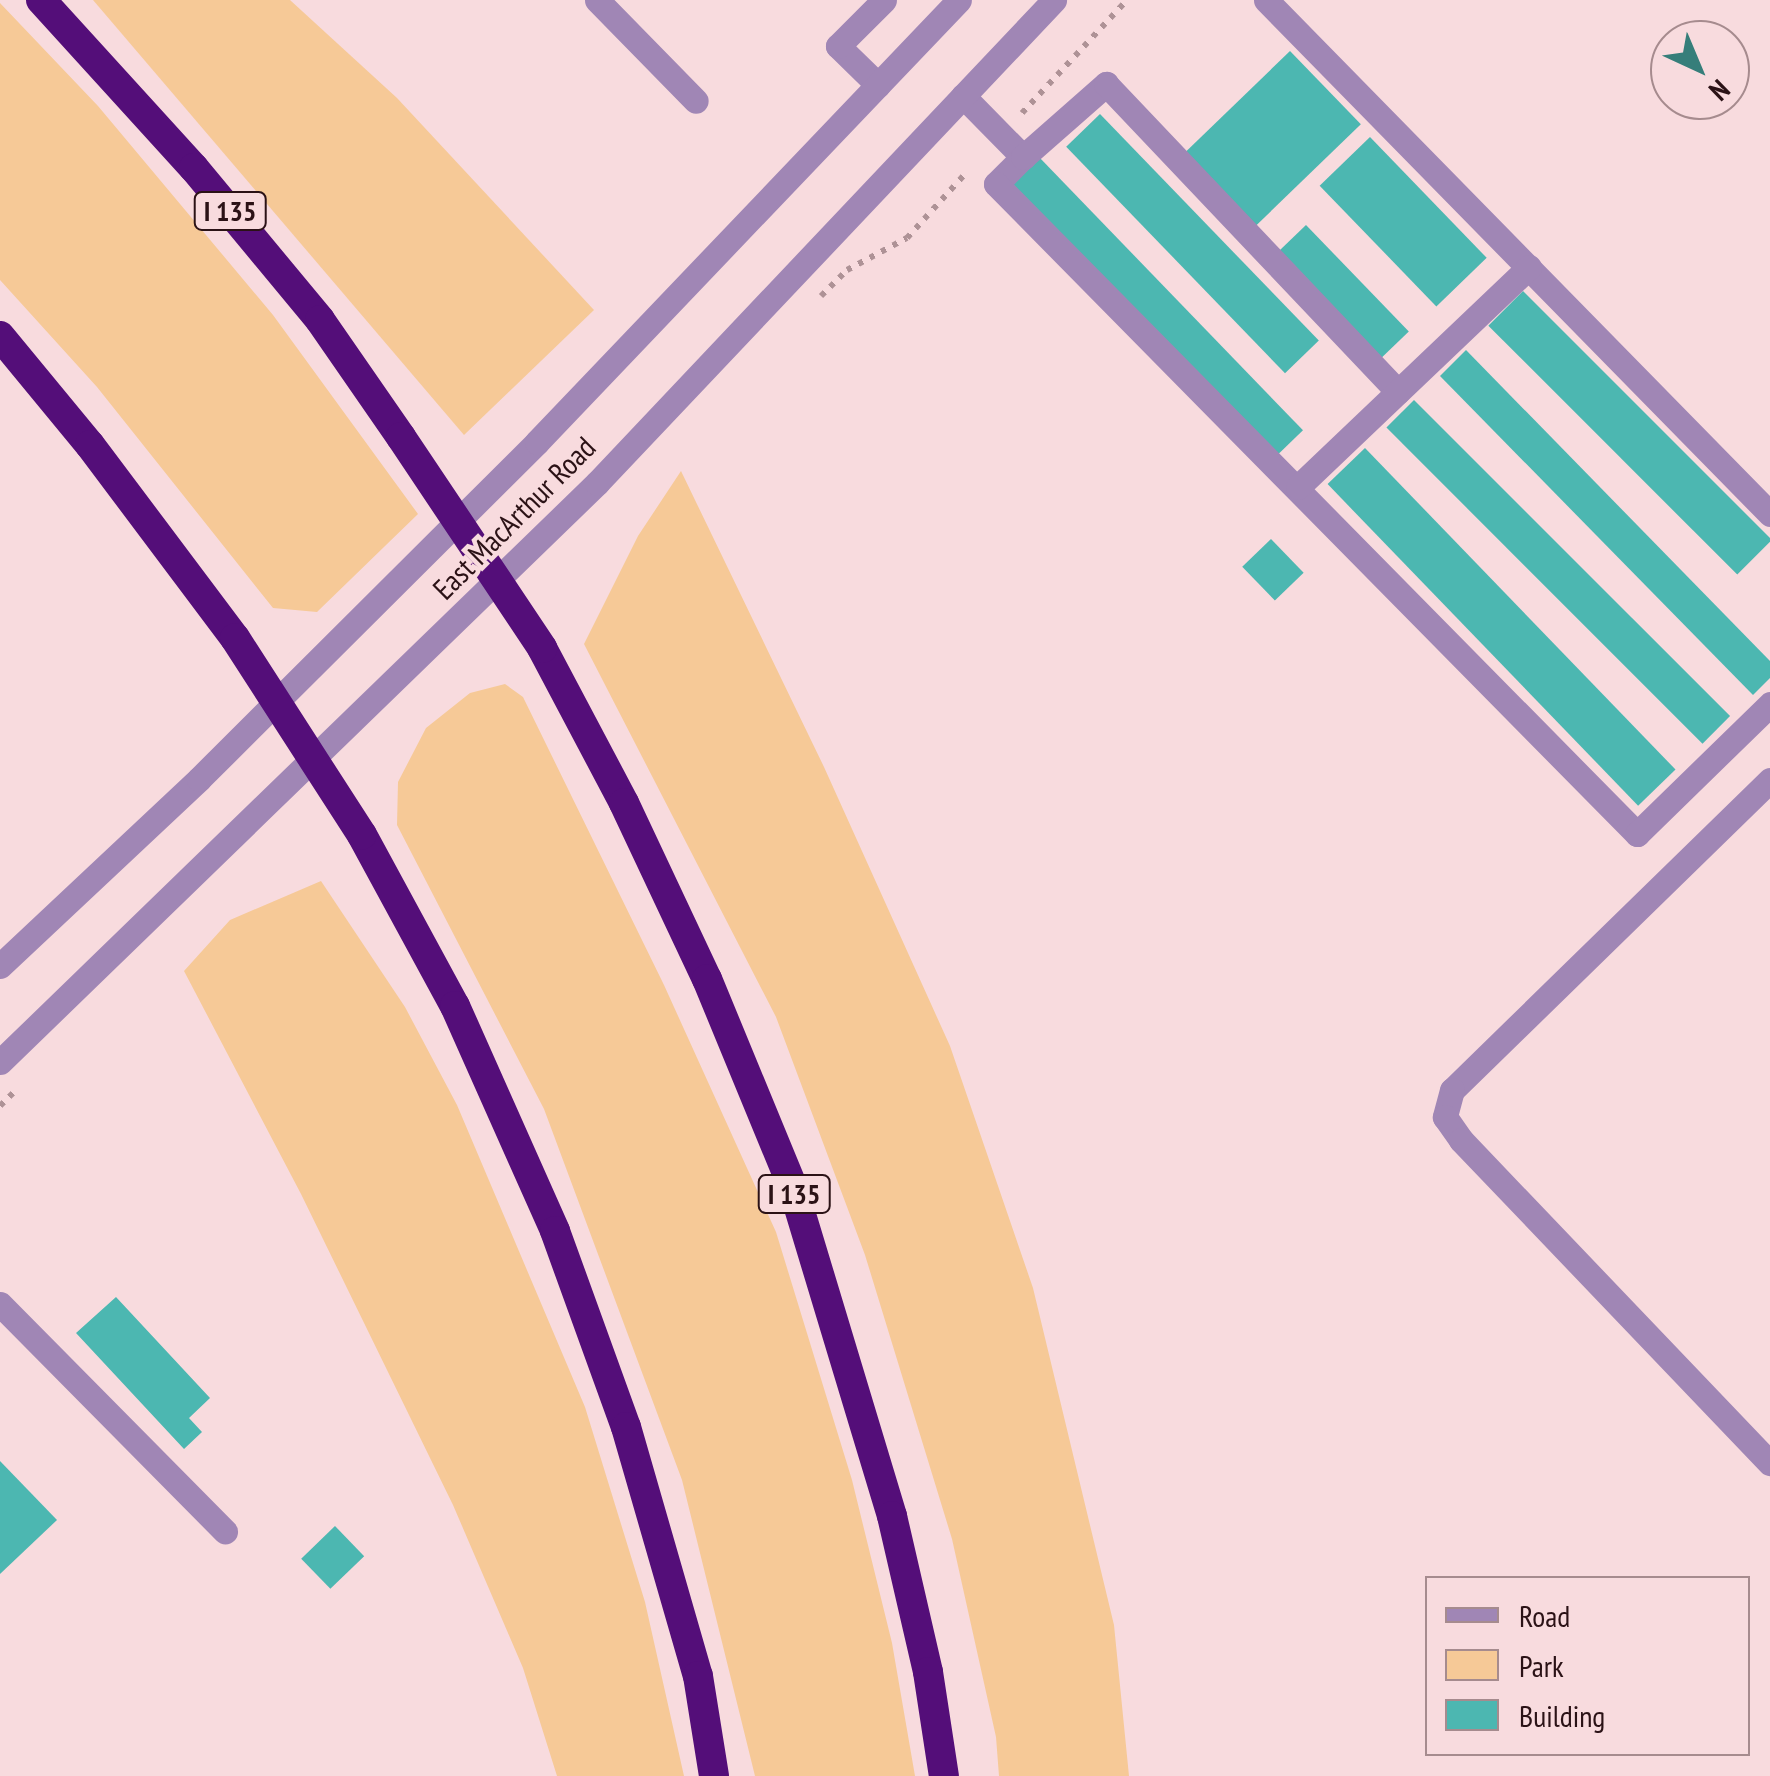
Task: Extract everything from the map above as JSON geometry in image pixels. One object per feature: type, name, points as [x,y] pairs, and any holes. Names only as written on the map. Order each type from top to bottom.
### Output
[{"type":"highway","name":"I 135","points":[[41,0],[194,168],[282,274],[402,437],[542,648],[624,802],[707,979],[793,1188],[892,1516],[928,1672],[944,1776]]},
{"type":"highway","points":[[0,336],[90,445],[235,638],[362,835],[455,1006],[555,1231],[643,1485],[698,1676],[714,1776]]},
{"type":"street","points":[[596,0],[696,101]]},
{"type":"street","points":[[878,85],[838,46],[884,0]]},
{"type":"street","name":"East MacArthur Road","points":[[0,966],[200,779],[537,442],[959,0]]},
{"type":"street","name":"East MacArthur Road","points":[[0,1062],[597,483],[1054,0]]},
{"type":"street","points":[[1266,0],[1770,514]]},
{"type":"street","points":[[1398,392],[1106,84],[996,184],[1218,414],[1298,487],[1637,834],[1770,704]]},
{"type":"street","points":[[962,96],[1023,157]]},
{"type":"street","points":[[1298,487],[1529,268]]},
{"type":"street","points":[[1770,780],[1452,1090],[1445,1117],[1461,1140],[1770,1462]]},
{"type":"street","points":[[0,1304],[225,1530]]},
{"type":"green space","points":[[93,0],[290,0],[397,98],[594,310],[464,435]]},
{"type":"green space","points":[[0,3],[98,106],[273,315],[418,514],[317,612],[273,608],[97,387],[0,280]]},
{"type":"green space","points":[[681,471],[824,767],[950,1046],[1033,1288],[1114,1625],[1129,1776],[999,1776],[996,1737],[952,1539],[865,1255],[776,1017],[584,644],[638,536]]},
{"type":"green space","points":[[505,684],[523,697],[664,985],[776,1232],[852,1480],[892,1643],[915,1776],[755,1776],[682,1480],[544,1109],[397,825],[398,782],[426,728],[470,693]]},
{"type":"green space","points":[[321,881],[405,1007],[457,1105],[585,1407],[645,1602],[684,1776],[557,1776],[523,1668],[453,1505],[301,1194],[184,971],[230,920]]},
{"type":"building","points":[[1290,51],[1361,124],[1252,229],[1181,156]]},
{"type":"building","points":[[1100,114],[1319,341],[1285,373],[1066,147]]},
{"type":"building","points":[[1370,137],[1487,258],[1436,306],[1320,186]]},
{"type":"building","points":[[1039,157],[1303,430],[1273,460],[1009,186]]},
{"type":"building","points":[[1306,225],[1409,331],[1378,361],[1275,255]]},
{"type":"building","points":[[1523,291],[1770,538],[1737,575],[1488,326]]},
{"type":"building","points":[[1466,350],[1770,661],[1770,678],[1753,695],[1440,376]]},
{"type":"building","points":[[1414,400],[1730,716],[1702,744],[1386,428]]},
{"type":"building","points":[[1365,448],[1676,770],[1638,806],[1328,484]]},
{"type":"building","points":[[1271,539],[1304,573],[1275,601],[1242,567]]},
{"type":"building","points":[[116,1297],[210,1398],[189,1418],[202,1432],[184,1449],[76,1333]]},
{"type":"building","points":[[0,1461],[57,1520],[0,1574]]},
{"type":"building","points":[[335,1526],[364,1556],[330,1589],[301,1559]]}]
